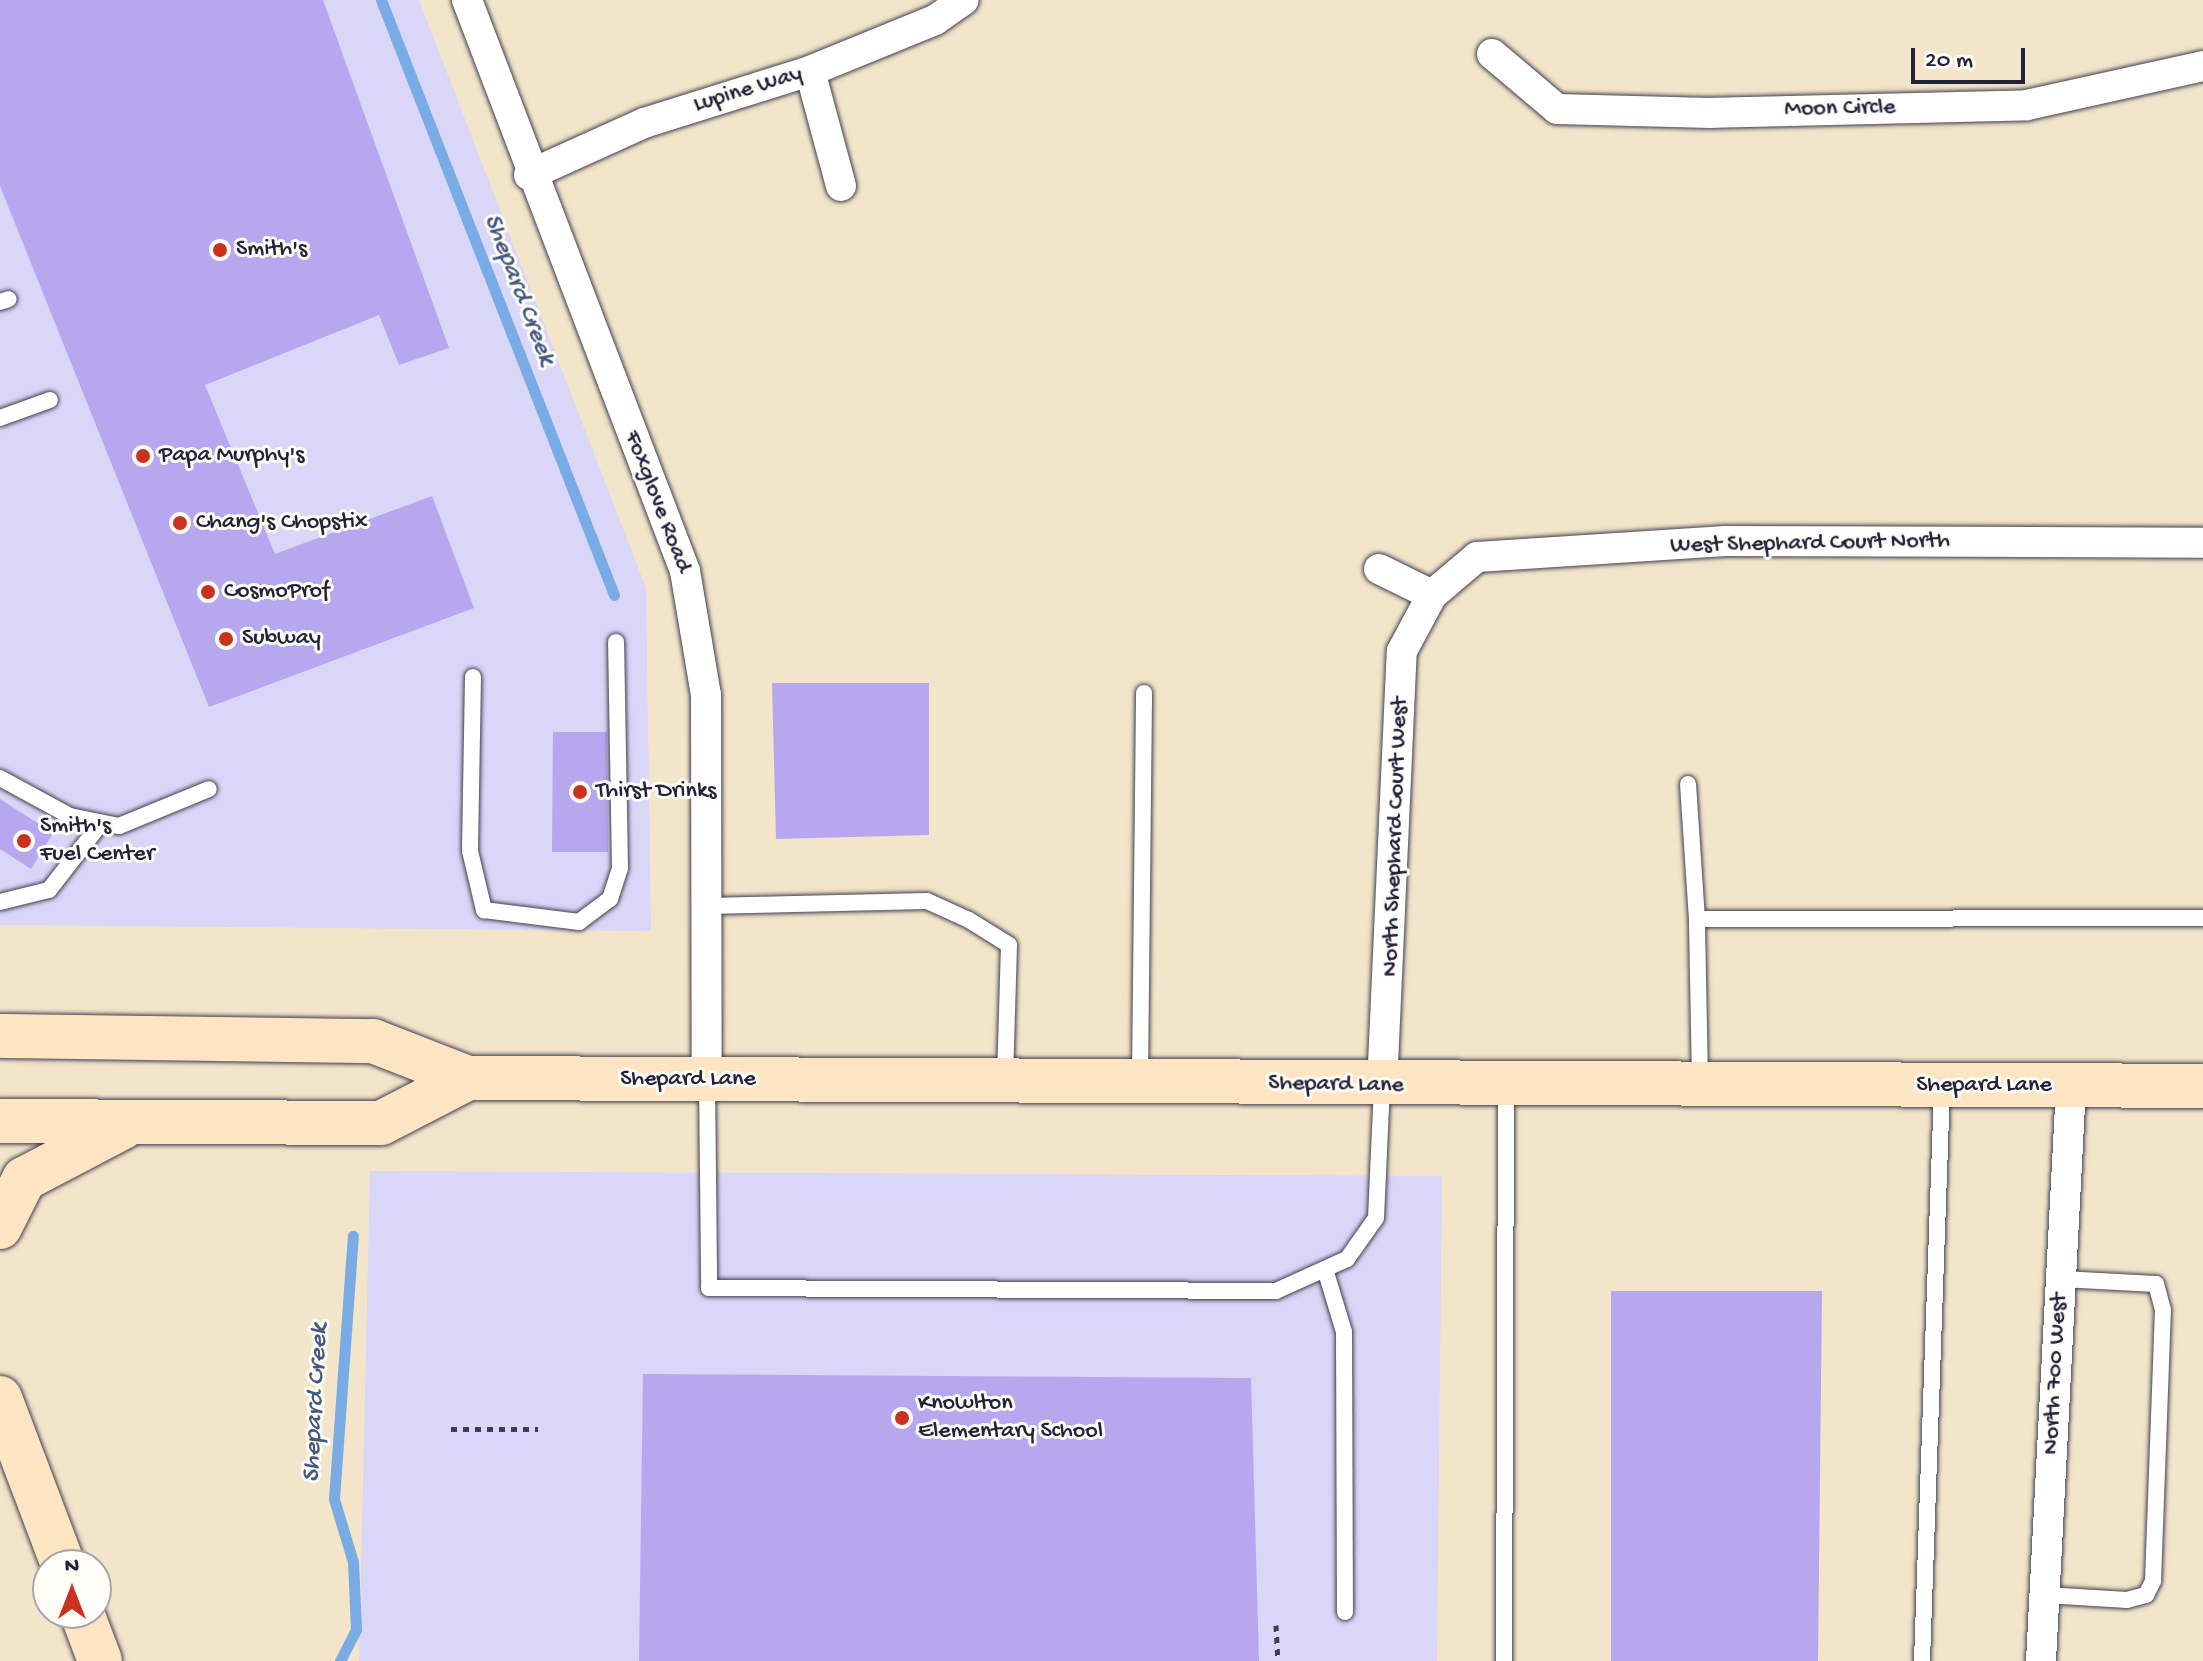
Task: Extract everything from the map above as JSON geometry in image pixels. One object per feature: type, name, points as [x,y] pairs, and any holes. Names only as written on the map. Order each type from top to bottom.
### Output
[{"type":"street","name":"Foxglove Road","points":[[467,0],[529,175],[685,571],[706,695],[707,1079]]},
{"type":"street","name":"Lupine Way","points":[[529,175],[644,123],[810,71],[935,20],[964,0]]},
{"type":"street","name":"Moon Circle","points":[[1492,54],[1557,109],[1710,113],[2027,105],[2203,66]]},
{"type":"street","points":[[810,71],[841,186]]},
{"type":"street","name":"West Shephard Court North","points":[[1432,595],[1477,557],[1538,552],[1725,541],[2203,543]]},
{"type":"street","points":[[1379,569],[1432,595]]},
{"type":"street","name":"North Shephard Court West","points":[[1382,1086],[1402,651],[1432,595]]},
{"type":"street","name":"Shepard Lane","points":[[0,1036],[373,1041],[468,1078],[1382,1086],[2203,1086]]},
{"type":"street","name":"Shepard Lane","points":[[0,1121],[381,1123],[468,1078]]},
{"type":"street","name":"North 700 West","points":[[2041,1661],[2071,1086]]},
{"type":"street","points":[[0,1227],[24,1179],[133,1122]]},
{"type":"street","points":[[0,1371],[3,1407],[57,1549]]},
{"type":"street","points":[[88,1629],[100,1661]]},
{"type":"lane","points":[[0,418],[50,400]]},
{"type":"lane","points":[[473,677],[470,851],[484,910],[538,922],[579,922],[610,899],[620,868],[616,642]]},
{"type":"lane","points":[[1140,1083],[1144,693]]},
{"type":"lane","points":[[0,778],[70,816],[119,826],[209,789]]},
{"type":"lane","points":[[1688,784],[1697,919],[1700,1086]]},
{"type":"lane","points":[[0,902],[49,890],[101,823]]},
{"type":"lane","points":[[707,906],[927,901],[969,920],[1009,945],[1005,1083]]},
{"type":"lane","points":[[1697,919],[2203,918]]},
{"type":"lane","points":[[707,1079],[709,1288],[1276,1291],[1347,1259],[1376,1218],[1382,1086]]},
{"type":"lane","points":[[1504,1661],[1506,1086]]},
{"type":"lane","points":[[1922,1661],[1942,1086]]},
{"type":"lane","points":[[1325,1269],[1344,1332],[1345,1612]]},
{"type":"lane","points":[[2045,1595],[2127,1600],[2146,1595],[2153,1581],[2163,1310],[2156,1284],[2061,1279]]},
{"type":"path","points":[[451,1429],[538,1429]]},
{"type":"path","points":[[1276,1625],[1278,1661]]},
{"type":"shaded area","points":[[0,0],[419,0],[646,588],[651,931],[0,925]]},
{"type":"shaded area","name":"Knowlton Elementary School","points":[[370,1171],[1442,1176],[1437,1661],[359,1661]]},
{"type":"building","name":"Smith's","points":[[0,0],[323,0],[449,348],[399,365],[379,315],[205,385],[275,554],[432,496],[474,608],[209,707],[0,186]]},
{"type":"building","points":[[772,683],[929,683],[929,835],[776,839]]},
{"type":"building","name":"Thirst Drinks","points":[[553,732],[607,732],[608,852],[552,852]]},
{"type":"building","name":"Smith's Fuel Center","points":[[0,799],[53,833],[31,869],[0,849]]},
{"type":"building","points":[[1611,1291],[1822,1291],[1818,1661],[1611,1661]]},
{"type":"building","points":[[643,1374],[1251,1378],[1259,1661],[639,1661]]},
{"type":"waterway","name":"Shepard Creek","points":[[381,0],[614,595]]},
{"type":"waterway","name":"Shepard Creek","points":[[340,1661],[356,1630],[353,1562],[334,1499],[353,1236]]},
{"type":"place","name":"Smith's","points":[[220,250]]},
{"type":"place","name":"Papa Murphy's","points":[[143,456]]},
{"type":"place","name":"Chang's Chopstix","points":[[180,523]]},
{"type":"place","name":"CosmoProf","points":[[208,592]]},
{"type":"place","name":"Subway","points":[[226,639]]},
{"type":"place","name":"Thirst Drinks","points":[[580,792]]},
{"type":"place","name":"Smith's Fuel Center","points":[[24,841]]},
{"type":"place","name":"Knowlton Elementary School","points":[[902,1418]]}]
